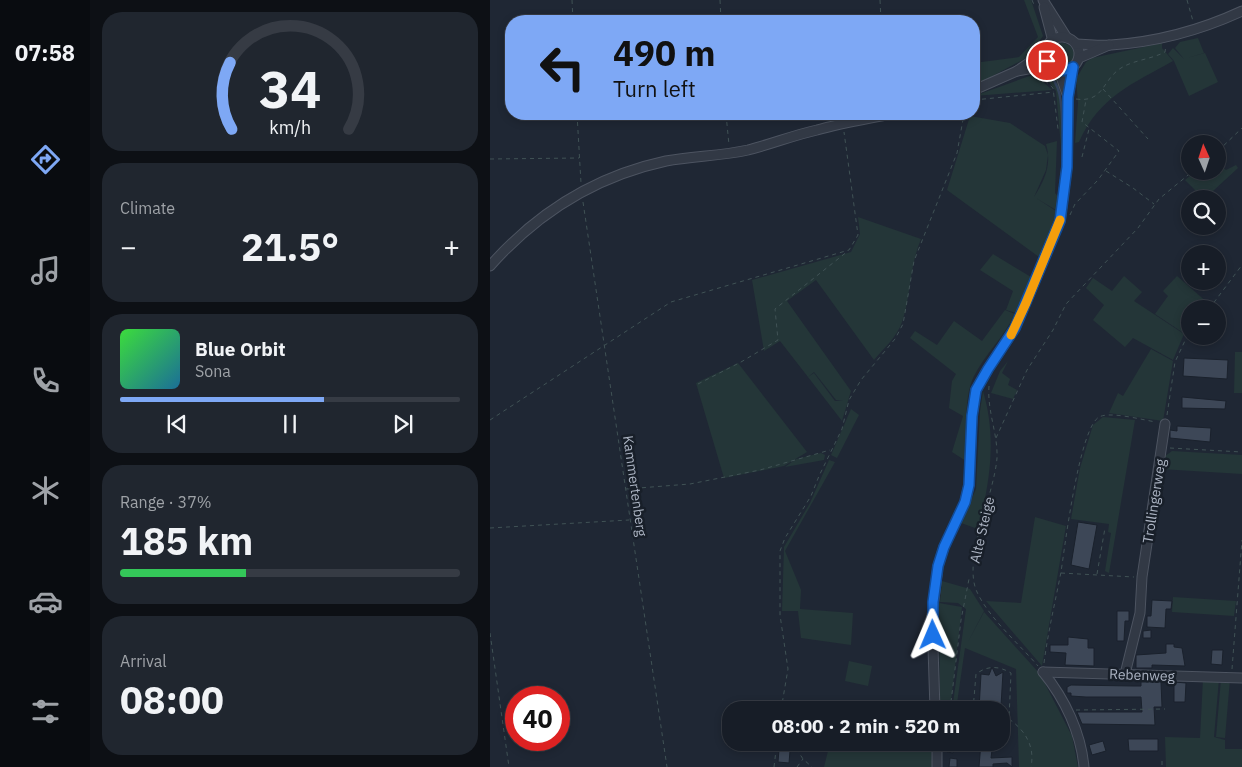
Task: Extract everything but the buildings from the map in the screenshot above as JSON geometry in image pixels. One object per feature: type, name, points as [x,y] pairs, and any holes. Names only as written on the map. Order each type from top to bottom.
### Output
[{"type":"street","points":[[1042,0],[1067,38],[1076,44],[1109,45],[1166,37],[1196,30],[1242,11]]},
{"type":"street","points":[[1042,0],[1053,41]]},
{"type":"street","points":[[980,87],[1017,71],[1046,51],[1053,41],[1067,38]]},
{"type":"street","points":[[1076,44],[1079,58]]},
{"type":"street","points":[[936,701],[932,616],[934,590],[944,547],[965,502],[969,485],[974,403],[982,379],[1015,328],[1060,221],[1067,167],[1068,97],[1073,67],[1079,58],[1109,45]]},
{"type":"street","points":[[1046,51],[1050,65],[1059,71],[1068,97]]},
{"type":"street","points":[[1017,71],[1050,65]]},
{"type":"street","points":[[1059,71],[1073,67]]},
{"type":"street","points":[[490,266],[530,227],[562,204],[604,180],[633,169],[668,161],[729,154],[863,120]]},
{"type":"street","name":"Trollingerweg","points":[[1125,674],[1140,613],[1142,577],[1165,424]]},
{"type":"street","points":[[1043,672],[1054,686],[1069,712],[1077,735],[1084,767]]},
{"type":"street","name":"Rebenweg","points":[[1043,672],[1242,678]]},
{"type":"street","points":[[937,751],[937,767]]},
{"type":"path","points":[[572,0],[573,15]]},
{"type":"path","points":[[720,0],[721,15]]},
{"type":"path","points":[[880,0],[881,15]]},
{"type":"path","points":[[1032,0],[1038,14]]},
{"type":"path","points":[[1187,0],[1196,30]]},
{"type":"path","points":[[1068,97],[1086,100],[1097,96],[1122,68],[1156,57],[1165,52],[1166,37]]},
{"type":"path","points":[[1036,68],[1040,76],[1049,83],[1054,92],[1059,136]]},
{"type":"path","points":[[1102,89],[1148,139]]},
{"type":"path","points":[[980,99],[1054,92]]},
{"type":"path","points":[[1072,209],[1105,171],[1119,151],[1082,122],[1086,100]]},
{"type":"path","points":[[490,159],[579,158],[577,120]]},
{"type":"path","points":[[726,120],[729,154]]},
{"type":"path","points":[[783,701],[788,669],[780,615],[780,551],[785,538],[812,496],[842,429],[849,400],[861,380],[895,339],[903,324],[914,261],[957,153],[963,120]]},
{"type":"path","points":[[698,384],[778,340],[775,309],[845,256],[858,235],[843,124]]},
{"type":"path","points":[[1082,157],[1089,128]]},
{"type":"path","points":[[1226,143],[1242,128]]},
{"type":"path","points":[[1105,171],[1134,188],[1155,204]]},
{"type":"path","points":[[996,439],[1030,364],[1053,330],[1066,304],[1134,233],[1155,204],[1183,180]]},
{"type":"path","name":"Kammertenberg","points":[[584,207],[667,767]]},
{"type":"path","points":[[490,420],[671,302],[849,250]]},
{"type":"path","points":[[1216,300],[1242,265]]},
{"type":"path","points":[[1043,672],[1048,633],[1061,573],[1078,472],[1093,423],[1103,416],[1118,416],[1165,424],[1175,362],[1183,345]]},
{"type":"path","name":"Alte Steige","points":[[989,383],[988,402],[996,439],[997,457],[973,560],[972,576],[977,593],[987,608],[1043,672]]},
{"type":"path","points":[[1162,447],[1242,452]]},
{"type":"path","points":[[625,489],[690,484],[760,470],[831,450]]},
{"type":"path","points":[[490,528],[630,520]]},
{"type":"path","points":[[1097,575],[1105,528]]},
{"type":"path","points":[[1231,678],[1242,540]]},
{"type":"path","points":[[1061,573],[1142,577]]},
{"type":"path","points":[[951,701],[961,620],[969,579],[972,576]]},
{"type":"path","points":[[490,633],[509,767]]},
{"type":"path","points":[[974,701],[976,674],[989,667],[1004,669],[1011,673],[1010,701]]},
{"type":"path","points":[[1073,710],[1165,710]]},
{"type":"path","points":[[1010,720],[1027,737],[1033,752],[1031,767]]},
{"type":"path","points":[[774,767],[776,751]]},
{"type":"path","points":[[798,751],[812,767]]},
{"type":"path","points":[[798,767],[803,759]]},
{"type":"path","points":[[1162,761],[1162,767]]},
{"type":"shaded area","points":[[1024,0],[1031,0],[1043,36],[1035,47],[1027,53],[1028,57],[980,83],[980,62],[1019,57],[1038,37]]},
{"type":"shaded area","points":[[1198,38],[1204,53],[1187,58],[1205,53],[1218,82],[1189,96],[1174,61],[1168,54],[1173,48],[1184,59],[1175,48],[1180,42]]},
{"type":"shaded area","points":[[1062,43],[1067,44],[1073,50],[1073,60],[1067,66],[1062,67],[1057,66],[1051,60],[1050,55],[1051,50],[1057,44]]},
{"type":"shaded area","points":[[1162,43],[1162,48],[1173,61],[1118,93],[1096,114],[1079,142],[1075,143],[1078,103],[1076,79],[1086,62],[1092,58]]},
{"type":"shaded area","points":[[1040,71],[1054,76],[1059,86],[1063,118],[1064,158],[1062,158],[1056,91]]},
{"type":"shaded area","points":[[1035,74],[1052,90],[980,96],[980,94]]},
{"type":"shaded area","points":[[980,118],[1010,123],[1045,146],[1048,155],[1046,144],[1057,141],[1055,193],[1059,198],[1056,210],[1036,198],[1056,211],[1052,229],[1039,257],[947,190],[969,120],[980,120]],"holes":[[[1048,155],[1048,165],[1041,184],[1034,197],[1046,170]]]},
{"type":"shaded area","points":[[1236,165],[1238,168],[1226,179],[1226,170]]},
{"type":"shaded area","points":[[1185,180],[1225,180],[1214,190],[1195,190]]},
{"type":"shaded area","points":[[858,217],[921,239],[914,261],[902,322],[894,337],[874,360],[816,280],[787,301],[851,391],[842,421],[780,341],[764,351],[752,280],[851,252],[860,234]],"holes":[[[814,372],[836,400],[843,401],[835,401],[814,373],[808,377]]]},
{"type":"shaded area","points":[[993,254],[1031,277],[1016,313],[1006,310],[1013,291],[980,270]]},
{"type":"shaded area","points":[[1124,276],[1142,292],[1134,301],[1181,332],[1181,341],[1173,360],[1133,338],[1125,347],[1093,320],[1104,305],[1086,288],[1093,278],[1112,291]]},
{"type":"shaded area","points":[[1177,276],[1181,280],[1181,290],[1193,290],[1204,300],[1181,300],[1181,331],[1155,314],[1168,296],[1163,291]]},
{"type":"shaded area","points":[[1005,310],[1015,314],[1006,330],[978,368],[968,395],[966,461],[952,452],[963,416],[949,408],[952,381],[956,374],[910,338],[915,331],[937,345],[954,321],[982,341]]},
{"type":"shaded area","points":[[1151,349],[1173,361],[1163,421],[1109,413],[1118,393],[1123,396]]},
{"type":"shaded area","points":[[1235,352],[1242,352],[1242,393],[1234,393]]},
{"type":"shaded area","points":[[1008,361],[1002,373],[1010,379],[1008,385],[1017,390],[1013,399],[991,393],[1000,371]]},
{"type":"shaded area","points":[[738,363],[807,452],[784,466],[724,478],[696,383]]},
{"type":"shaded area","points":[[983,391],[990,426],[991,443],[989,477],[978,529],[961,523],[976,489],[980,411]]},
{"type":"shaded area","points":[[851,409],[859,415],[837,458],[831,455]]},
{"type":"shaded area","points":[[1103,417],[1135,420],[1109,573],[1105,571],[1111,533],[1108,532],[1109,524],[1071,519],[1080,468],[1093,425]]},
{"type":"shaded area","points":[[1172,451],[1242,455],[1242,474],[1160,469],[1161,459]]},
{"type":"shaded area","points":[[821,453],[825,455],[824,460],[785,467],[796,459]]},
{"type":"shaded area","points":[[829,460],[835,462],[785,551],[801,590],[800,609],[853,613],[851,645],[801,638],[798,611],[782,611],[784,547],[810,503]]},
{"type":"shaded area","points":[[1035,517],[1066,526],[1042,666],[986,601],[1021,603]]},
{"type":"shaded area","points":[[942,581],[970,589],[984,611],[968,642],[984,612],[1040,674],[1072,736],[1078,767],[1019,767],[1016,669],[965,648],[957,701],[953,701],[966,609],[958,603],[940,602]]},
{"type":"shaded area","points":[[1173,597],[1236,601],[1234,616],[1172,612]]},
{"type":"shaded area","points":[[939,603],[962,607],[951,701],[940,701]]},
{"type":"shaded area","points":[[849,661],[872,666],[868,686],[845,681]]},
{"type":"shaded area","points":[[1203,678],[1219,679],[1214,737],[1225,740],[1225,749],[1242,749],[1242,767],[1166,767],[1165,737],[1200,738]]},
{"type":"shaded area","points":[[1221,679],[1230,679],[1225,738],[1216,737]]},
{"type":"shaded area","points":[[828,751],[931,751],[932,767],[824,767]]},
{"type":"waterway","points":[[1046,73],[1052,78],[1059,93],[1063,137]]},
{"type":"slow traffic","points":[[1011,335],[1053,241],[1060,220]]},
{"type":"route","points":[[933,635],[933,602],[938,566],[944,547],[965,502],[969,485],[972,416],[976,390],[1015,328],[1060,221],[1067,167],[1068,97],[1071,91],[1073,67],[1069,70],[1059,71],[1054,69],[1047,61]]}]
